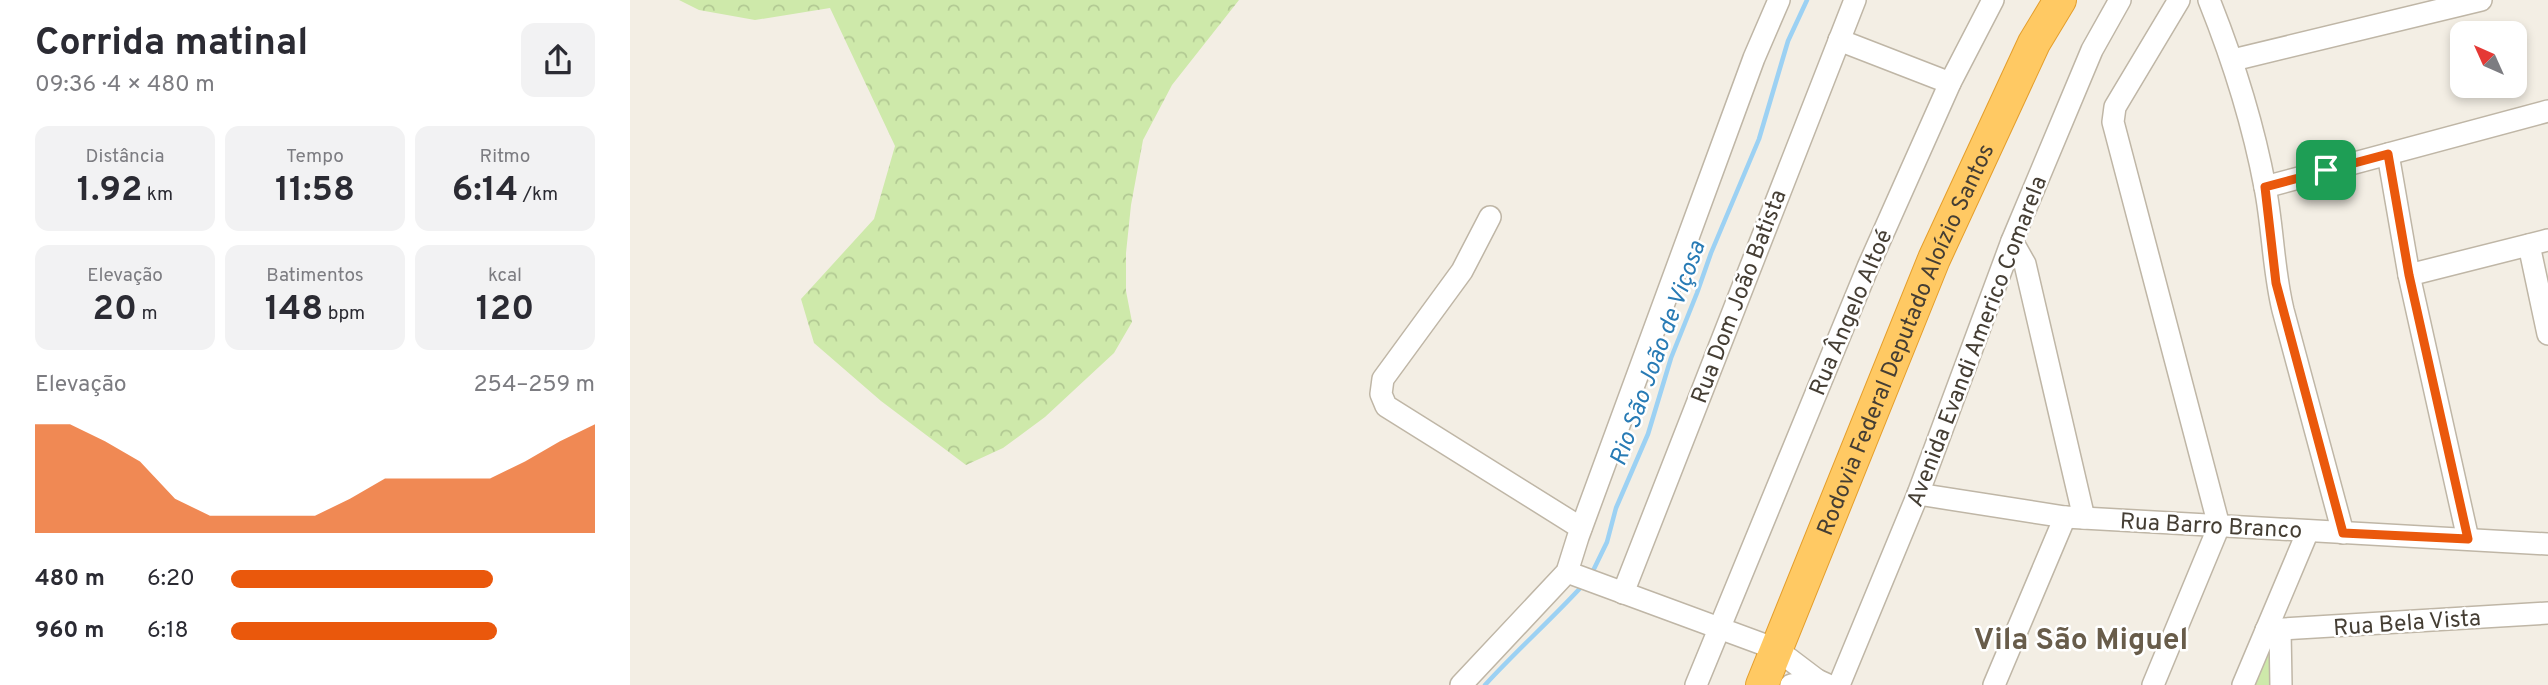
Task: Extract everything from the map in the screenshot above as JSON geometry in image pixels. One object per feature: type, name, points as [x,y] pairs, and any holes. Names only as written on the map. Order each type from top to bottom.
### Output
[{"type":"highway","name":"Rodovia Federal Deputado Aloízio Santos","points":[[1762,685],[1934,259],[2034,43],[2060,0]]},
{"type":"street","points":[[1461,685],[1570,573],[1581,528],[1754,58],[1779,0]]},
{"type":"street","name":"Rua Dom João Batista","points":[[1618,591],[1855,0]]},
{"type":"street","name":"Rua Ângelo Altoé","points":[[1696,685],[1863,280],[1950,83],[1993,0]]},
{"type":"street","name":"Avenida Evandi Americo Comarela","points":[[1839,685],[1918,494],[2012,241],[2092,50],[2120,0]]},
{"type":"street","points":[[2153,685],[2219,526],[2113,122],[2115,107],[2179,0]]},
{"type":"street","points":[[2209,0],[2233,61],[2265,187],[2279,296],[2343,533]]},
{"type":"street","points":[[2233,61],[2481,0]]},
{"type":"street","points":[[1839,40],[1950,83]]},
{"type":"street","points":[[2265,187],[2548,111]]},
{"type":"street","points":[[2388,154],[2409,275],[2468,539]]},
{"type":"street","points":[[1490,217],[1462,271],[1383,379],[1381,394],[1385,406],[1581,528]]},
{"type":"street","points":[[1994,685],[2075,518],[2025,264],[2012,241]]},
{"type":"street","points":[[2409,275],[2538,242],[2548,334]]},
{"type":"street","name":"Rua Barro Branco","points":[[1918,494],[2075,518],[2548,544]]},
{"type":"street","points":[[2244,685],[2273,630],[2308,531]]},
{"type":"street","points":[[1570,573],[1776,649],[1823,682]]},
{"type":"street","name":"Rua Bela Vista","points":[[2273,630],[2548,613]]},
{"type":"street","points":[[2273,630],[2281,685]]},
{"type":"street","points":[[1791,685],[1823,682]]},
{"type":"green space","points":[[679,0],[1239,0],[1172,85],[1143,140],[1131,205],[1126,253],[1126,291],[1132,322],[1114,353],[1045,417],[1003,448],[966,465],[881,401],[814,343],[801,299],[874,219],[895,146],[830,8],[755,20],[699,10]]},
{"type":"green space","points":[[2268,631],[2271,685],[2246,685]]},
{"type":"waterway","name":"Rio São João de Viçosa","points":[[1591,575],[1607,542],[1616,508],[1648,434],[1671,358],[1711,253],[1759,139],[1788,41],[1807,0]]},
{"type":"waterway","name":"Rio São João de Viçosa","points":[[1485,685],[1584,584]]},
{"type":"district","name":"Vila São Miguel","points":[[2081,639]]},
{"type":"route","points":[[2388,154],[2409,275],[2468,539],[2343,533],[2276,283],[2265,187],[2326,170],[2388,154]]}]
